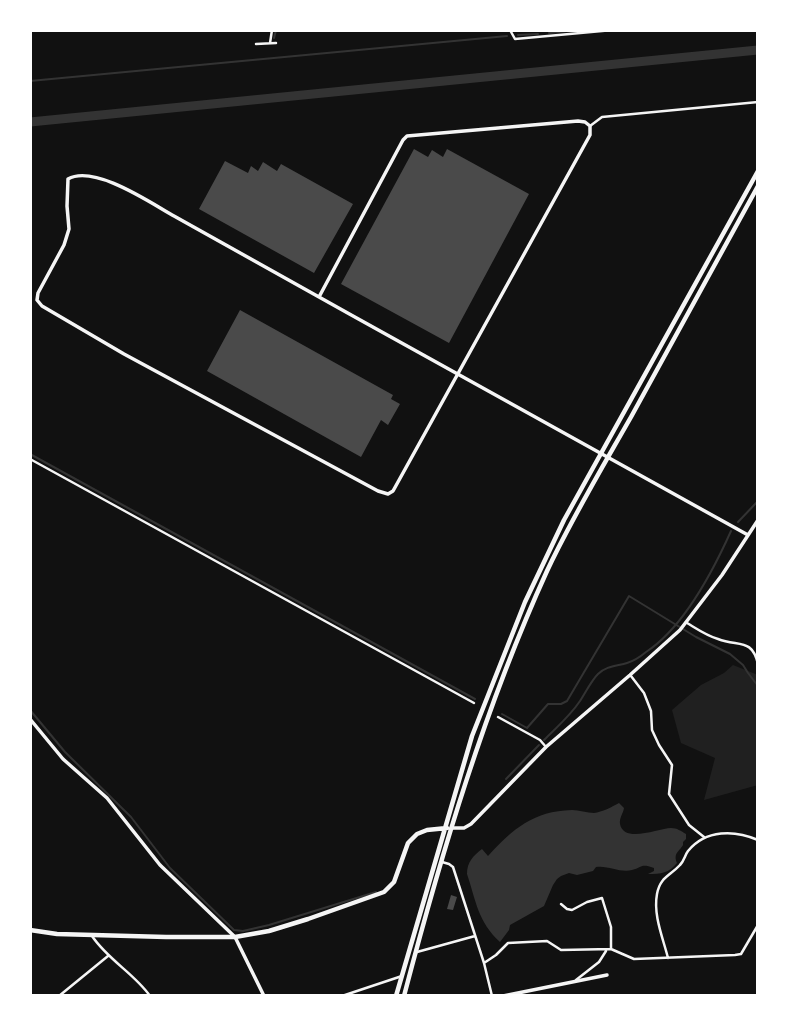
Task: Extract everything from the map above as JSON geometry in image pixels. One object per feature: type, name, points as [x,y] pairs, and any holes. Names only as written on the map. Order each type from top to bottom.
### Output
[{"type":"main road","points":[[404,996],[442,862],[472,736],[505,650],[544,561],[601,453],[758,171]]},
{"type":"main road","points":[[396,996],[448,828],[480,736],[502,676],[548,569],[758,186]]},
{"type":"main road","points":[[31,931],[91,935],[235,937],[269,931],[383,892],[394,881],[408,843],[416,834],[448,828]]},
{"type":"street","points":[[270,43],[272,30]]},
{"type":"street","points":[[510,30],[515,39],[613,30]]},
{"type":"street","points":[[545,30],[545,37]]},
{"type":"street","points":[[256,44],[276,43]]},
{"type":"street","points":[[590,126],[602,117],[758,102]]},
{"type":"street","points":[[319,297],[407,136],[578,121],[590,126]]},
{"type":"street","points":[[590,126],[590,135],[458,375],[393,491],[388,494],[124,354],[42,306],[37,297],[64,245],[69,229],[68,179],[86,175],[103,179],[138,195],[458,375],[748,535]]},
{"type":"street","points":[[30,459],[474,704]]},
{"type":"street","points":[[448,828],[464,828],[471,824],[546,747],[673,637],[687,623],[722,575],[758,520]]},
{"type":"street","points":[[687,623],[718,639],[751,647],[758,664]]},
{"type":"street","points":[[631,675],[644,693],[651,711],[652,730],[672,765],[669,794],[689,825],[704,837]]},
{"type":"street","points":[[498,717],[540,740],[546,747]]},
{"type":"street","points":[[30,719],[63,759],[107,798],[160,865],[235,937],[264,996]]},
{"type":"street","points":[[668,958],[657,919],[657,894],[663,878],[679,866],[688,851],[704,837],[725,832],[745,834],[758,840]]},
{"type":"street","points":[[442,862],[453,867],[492,996]]},
{"type":"street","points":[[561,904],[572,910],[602,898],[611,927],[609,949],[599,962],[574,982]]},
{"type":"street","points":[[484,963],[508,943],[547,941],[561,950],[609,949],[635,959],[741,954],[758,925]]},
{"type":"street","points":[[91,935],[108,956],[145,988],[150,996]]},
{"type":"street","points":[[415,953],[475,936]]},
{"type":"street","points":[[59,996],[108,956]]},
{"type":"street","points":[[503,996],[607,975]]},
{"type":"street","points":[[342,996],[402,976]]},
{"type":"shaded area","points":[[733,665],[758,675],[758,785],[704,800],[715,758],[681,743],[672,710],[701,685]]},
{"type":"shaded area","points":[[619,803],[624,808],[620,824],[628,833],[642,834],[671,828],[686,834],[686,839],[676,855],[677,863],[668,871],[657,874],[648,874],[654,871],[654,868],[642,866],[628,871],[596,867],[593,871],[561,876],[553,885],[544,906],[510,925],[500,942],[482,919],[467,874],[473,857],[482,849],[488,856],[515,830],[535,818],[558,811],[594,813]]},
{"type":"building","points":[[414,149],[428,157],[432,150],[443,157],[447,149],[529,194],[449,343],[341,284]]},
{"type":"building","points":[[225,161],[248,173],[251,166],[258,171],[263,162],[277,171],[281,164],[353,204],[314,273],[199,209]]},
{"type":"building","points":[[240,310],[393,395],[391,399],[400,404],[388,425],[381,420],[361,457],[207,371]]},
{"type":"building","points":[[451,895],[457,897],[453,910],[447,909]]},
{"type":"waterway","points":[[274,38],[276,30]]},
{"type":"waterway","points":[[549,33],[578,30]]},
{"type":"waterway","points":[[518,35],[538,34]]},
{"type":"waterway","points":[[30,81],[507,36]]},
{"type":"waterway","points":[[30,122],[758,50]]},
{"type":"waterway","points":[[30,454],[475,699]]},
{"type":"waterway","points":[[738,522],[758,501]]},
{"type":"waterway","points":[[544,740],[572,712],[601,671],[637,659],[672,629],[696,598],[731,531]]},
{"type":"waterway","points":[[502,714],[527,728],[548,704],[567,701],[629,596],[696,637],[730,654],[743,665],[758,686]]},
{"type":"waterway","points":[[30,710],[65,752],[131,817],[170,868],[234,930],[243,931],[269,925],[376,892]]},
{"type":"waterway","points":[[506,779],[539,745]]}]
